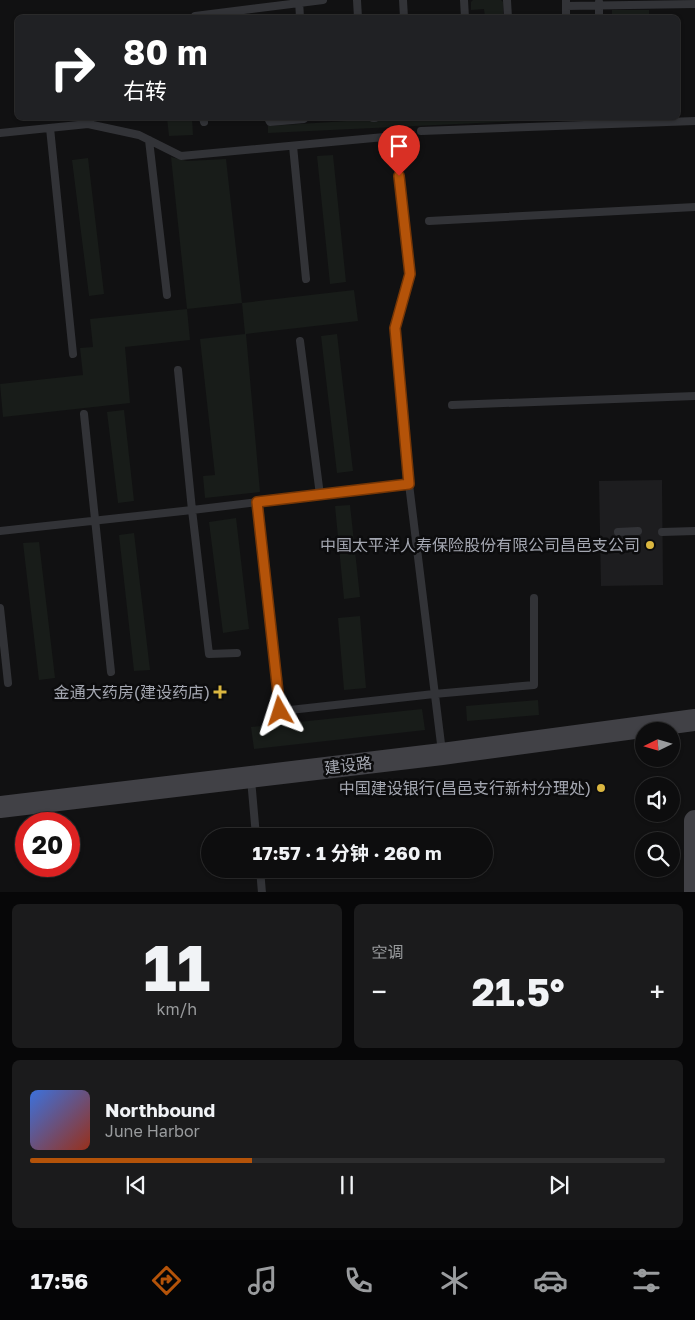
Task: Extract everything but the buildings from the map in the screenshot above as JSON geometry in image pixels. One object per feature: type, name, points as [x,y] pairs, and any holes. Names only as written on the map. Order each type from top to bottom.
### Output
[{"type":"street","name":"建设路","points":[[0,807],[442,754],[695,720]]},
{"type":"street","points":[[694,892],[695,821]]},
{"type":"lane","points":[[202,15],[323,0]]},
{"type":"lane","points":[[357,0],[358,15]]},
{"type":"lane","points":[[403,0],[404,15]]},
{"type":"lane","points":[[464,0],[465,15]]},
{"type":"lane","points":[[507,0],[508,15]]},
{"type":"lane","points":[[299,2],[300,15]]},
{"type":"lane","points":[[599,2],[599,15]]},
{"type":"lane","points":[[566,3],[695,4]]},
{"type":"lane","points":[[255,8],[256,15]]},
{"type":"lane","points":[[269,120],[270,122],[293,120]]},
{"type":"lane","points":[[421,131],[695,121]]},
{"type":"lane","points":[[0,133],[88,124],[139,135],[182,156],[395,136],[410,274],[395,328],[409,484],[442,754]]},
{"type":"lane","points":[[50,128],[73,354]]},
{"type":"lane","points":[[149,140],[167,295]]},
{"type":"lane","points":[[292,146],[306,279]]},
{"type":"lane","points":[[429,222],[695,208]]},
{"type":"lane","points":[[300,341],[320,495]]},
{"type":"lane","points":[[178,370],[209,654],[237,652]]},
{"type":"lane","points":[[452,405],[695,396]]},
{"type":"lane","points":[[84,414],[111,672]]},
{"type":"lane","points":[[0,531],[409,484]]},
{"type":"lane","points":[[257,502],[280,711],[534,685],[534,598]]},
{"type":"lane","points":[[618,532],[638,531]]},
{"type":"lane","points":[[662,532],[695,531]]},
{"type":"lane","points":[[0,608],[8,682]]},
{"type":"lane","points":[[250,777],[255,828]]},
{"type":"lane","points":[[261,878],[262,892]]},
{"type":"shaded area","points":[[473,0],[501,0],[503,2],[503,15],[485,15],[484,9],[471,10],[471,2]]},
{"type":"shaded area","points":[[612,10],[649,10],[649,15],[612,15]]},
{"type":"shaded area","points":[[167,120],[192,120],[193,135],[169,136]]},
{"type":"shaded area","points":[[362,120],[541,120],[268,133],[268,126]]},
{"type":"shaded area","points":[[333,155],[346,282],[330,284],[317,156]]},
{"type":"shaded area","points":[[171,157],[187,161],[226,159],[242,303],[187,309]]},
{"type":"shaded area","points":[[88,158],[104,294],[89,296],[72,160]]},
{"type":"shaded area","points":[[354,290],[358,321],[246,334],[260,492],[205,498],[203,476],[215,475],[200,339],[245,334],[242,303]]},
{"type":"shaded area","points":[[187,309],[190,340],[125,347],[130,403],[3,417],[0,384],[83,375],[80,348],[93,347],[90,319]]},
{"type":"shaded area","points":[[337,334],[353,471],[337,473],[321,336]]},
{"type":"shaded area","points":[[124,410],[134,501],[118,503],[107,412]]},
{"type":"shaded area","points":[[662,480],[663,585],[601,586],[599,481]]},
{"type":"shaded area","points":[[350,505],[360,597],[344,599],[335,506]]},
{"type":"shaded area","points":[[236,518],[249,629],[223,633],[209,522]]},
{"type":"shaded area","points":[[134,533],[150,670],[134,671],[119,535]]},
{"type":"shaded area","points":[[39,542],[55,678],[39,680],[23,543]]},
{"type":"shaded area","points":[[360,616],[366,688],[344,690],[338,618]]},
{"type":"shaded area","points":[[538,700],[539,715],[467,721],[466,706]]},
{"type":"shaded area","points":[[422,709],[425,730],[254,749],[251,727]]},
{"type":"place","name":"中国太平洋人寿保险股份有限公司昌邑支公司","points":[[650,545]]},
{"type":"place","name":"金通大药房(建设药店)","points":[[220,692]]},
{"type":"place","name":"中国建设银行(昌邑支行新村分理处)","points":[[601,788]]},
{"type":"route","points":[[280,711],[257,502],[409,484],[395,328],[410,274],[399,176]]}]
